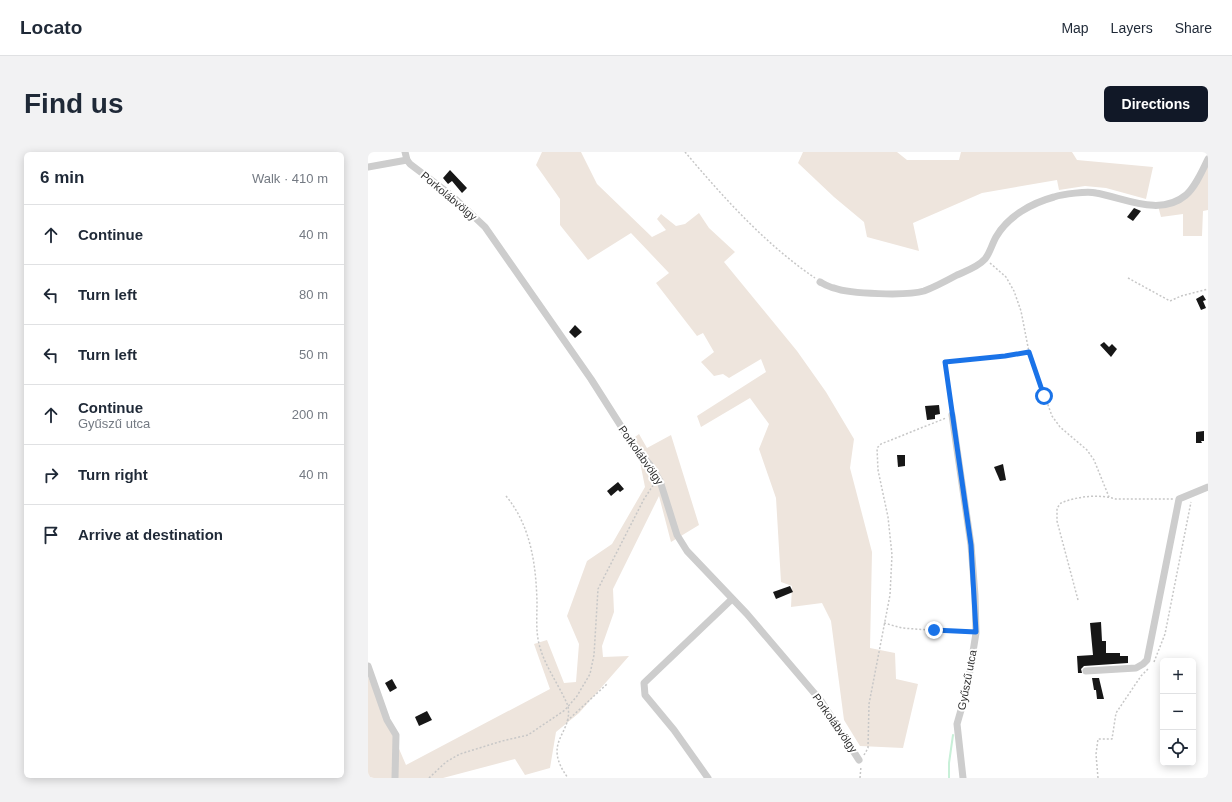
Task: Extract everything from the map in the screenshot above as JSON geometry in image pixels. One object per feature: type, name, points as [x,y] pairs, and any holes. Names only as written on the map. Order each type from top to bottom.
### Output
[{"type":"street","points":[[368,167],[407,160],[405,152]]},
{"type":"street","points":[[820,282],[835,289],[858,292],[914,293],[924,291],[977,266],[985,259],[996,237],[1006,225],[1017,214],[1035,204],[1056,196],[1094,192],[1140,204],[1165,205],[1176,202],[1187,194],[1196,182],[1208,159]]},
{"type":"street","name":"Porkolábvölgy","points":[[407,160],[451,195],[485,227],[591,379],[633,445],[659,478],[664,489],[677,535],[687,551],[746,614],[821,701],[860,760]]},
{"type":"street","name":"Gyűszű utca","points":[[952,415],[971,545],[976,634],[967,689],[957,724],[963,778]]},
{"type":"street","points":[[1086,671],[1136,668],[1147,660],[1179,499],[1208,487]]},
{"type":"street","points":[[708,778],[674,730],[645,695],[644,683],[732,599]]},
{"type":"street","points":[[368,666],[381,705],[396,735],[396,778]]},
{"type":"path","points":[[685,152],[712,184],[781,254],[820,282]]},
{"type":"path","points":[[985,259],[997,267],[1006,276],[1014,290],[1021,311],[1029,352],[1052,416],[1060,427],[1087,450],[1094,460],[1109,497]]},
{"type":"path","points":[[1128,278],[1170,301],[1181,296],[1208,289]]},
{"type":"path","points":[[860,778],[860,760],[868,748],[870,704],[890,595],[892,555],[888,517],[878,470],[877,448],[881,444],[952,415],[945,362],[1029,352]]},
{"type":"path","points":[[429,778],[446,762],[460,754],[502,741],[528,735],[568,706],[577,696],[590,674],[594,655],[598,589],[644,499],[659,478]]},
{"type":"path","points":[[506,496],[523,523],[531,548],[535,576],[538,640],[543,656],[568,706],[569,712],[557,749],[558,760],[561,768],[568,778]]},
{"type":"path","points":[[1078,600],[1057,521],[1057,508],[1061,503],[1088,497],[1109,497],[1116,499],[1179,499]]},
{"type":"path","points":[[884,623],[902,628],[976,634]]},
{"type":"path","points":[[566,723],[607,684]]},
{"type":"shaded area","points":[[542,152],[581,152],[597,184],[652,237],[666,230],[657,219],[661,214],[676,226],[685,224],[699,213],[709,228],[735,252],[724,262],[797,351],[826,392],[854,439],[850,468],[872,552],[870,648],[895,653],[896,679],[918,684],[903,748],[860,746],[844,720],[831,621],[822,603],[791,607],[792,586],[781,582],[776,498],[759,449],[769,424],[750,398],[701,427],[697,416],[766,372],[761,359],[729,378],[723,374],[714,376],[701,362],[714,352],[703,333],[697,336],[656,283],[669,273],[631,233],[588,260],[560,225],[560,199],[536,165]]},
{"type":"shaded area","points":[[803,152],[897,152],[907,160],[959,160],[961,152],[1072,152],[1077,160],[1153,167],[1146,199],[1106,188],[1085,186],[1059,190],[1057,180],[982,193],[913,223],[919,251],[867,237],[864,222],[834,197],[798,163]]},
{"type":"shaded area","points":[[1208,159],[1208,210],[1203,211],[1202,236],[1183,236],[1183,214],[1161,217],[1158,206],[1187,194]]},
{"type":"shaded area","points":[[639,434],[647,448],[671,435],[699,525],[671,542],[659,496],[613,589],[614,612],[602,646],[603,657],[629,656],[579,713],[556,732],[550,768],[525,775],[515,759],[443,778],[368,778],[368,677],[406,765],[550,689],[534,644],[547,640],[564,683],[576,682],[579,644],[567,616],[587,561],[612,544],[645,487],[635,437]]},
{"type":"building","points":[[450,170],[467,188],[462,193],[452,181],[448,184],[443,178]]},
{"type":"building","points":[[1134,208],[1141,211],[1133,221],[1127,217]]},
{"type":"building","points":[[1203,295],[1206,300],[1203,301],[1206,308],[1201,310],[1196,299]]},
{"type":"building","points":[[575,325],[582,332],[575,338],[569,332]]},
{"type":"building","points":[[1104,342],[1109,347],[1112,344],[1117,349],[1111,357],[1100,345]]},
{"type":"building","points":[[939,405],[940,414],[935,415],[935,419],[927,420],[925,406]]},
{"type":"building","points":[[1204,431],[1204,441],[1201,441],[1202,443],[1196,443],[1196,432]]},
{"type":"building","points":[[897,455],[905,455],[905,466],[898,467]]},
{"type":"building","points":[[1003,464],[1006,480],[1000,481],[994,467]]},
{"type":"building","points":[[618,482],[624,489],[620,492],[618,490],[611,496],[607,491]]},
{"type":"building","points":[[790,586],[793,592],[776,599],[773,592]]},
{"type":"building","points":[[1101,622],[1102,641],[1106,641],[1106,653],[1120,653],[1120,656],[1128,656],[1128,663],[1084,666],[1081,669],[1082,673],[1078,673],[1077,656],[1093,655],[1090,623]]},
{"type":"building","points":[[1092,678],[1099,678],[1104,699],[1097,699]]},
{"type":"building","points":[[392,679],[397,688],[390,692],[385,683]]},
{"type":"building","points":[[427,711],[432,720],[419,726],[415,717]]},
{"type":"waterway","points":[[949,778],[949,763],[953,735]]},
{"type":"route","points":[[934,630],[976,634],[971,545],[945,362],[1029,352],[1044,396]]}]
